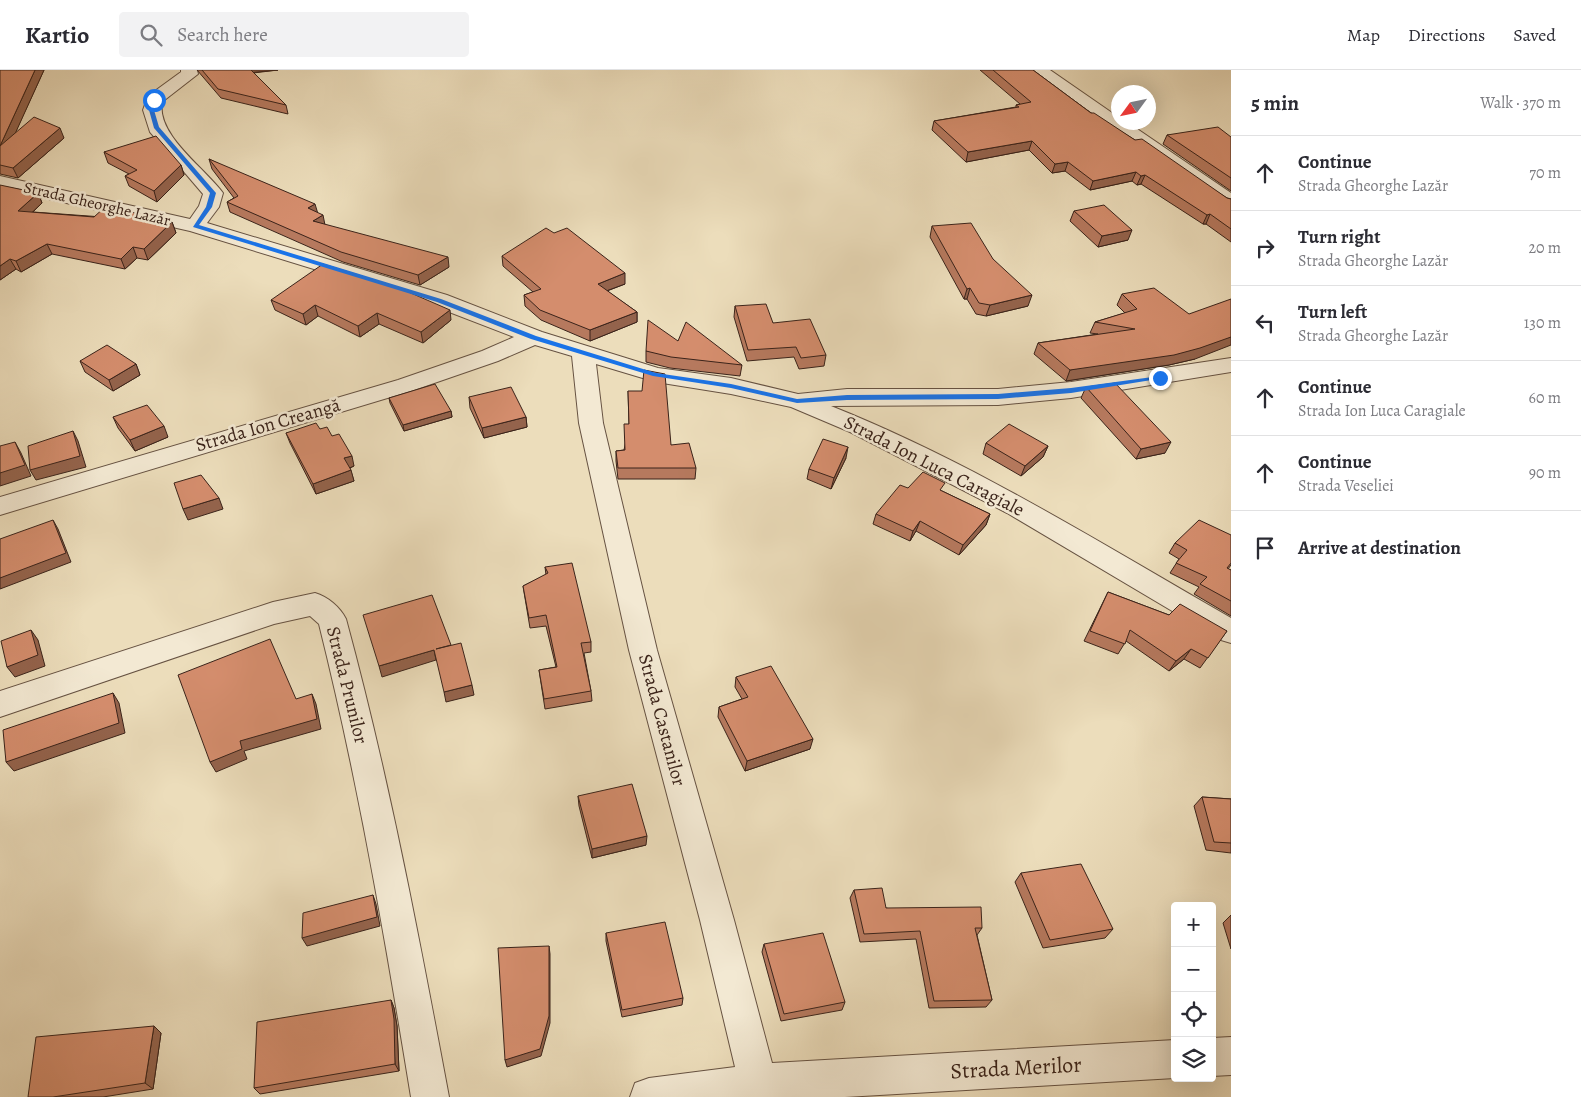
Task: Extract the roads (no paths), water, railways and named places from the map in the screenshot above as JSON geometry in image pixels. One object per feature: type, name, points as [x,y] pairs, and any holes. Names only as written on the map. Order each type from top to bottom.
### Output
[{"type":"street","name":"Strada Gheorghe Lazăr","points":[[189,70],[190,74],[182,81],[154,100],[152,110],[156,128],[213,193],[209,207],[195,226]]},
{"type":"street","points":[[1039,70],[1231,202]]},
{"type":"street","name":"Strada Gheorghe Lazăr","points":[[0,182],[195,226],[439,300],[534,337],[583,352]]},
{"type":"street","name":"Strada Ion Creangă","points":[[0,506],[406,385],[490,356],[534,337]]},
{"type":"street","name":"Strada Ion Luca Caragiale","points":[[583,352],[656,375],[731,386],[797,401],[859,426],[1016,506],[1231,632]]},
{"type":"street","name":"Strada Castanilor","points":[[583,352],[591,423],[643,650],[717,920],[758,1083]]},
{"type":"street","points":[[797,401],[847,397],[998,397],[1071,390],[1231,365]]},
{"type":"street","name":"Strada Prunilor","points":[[0,704],[273,613],[315,604],[332,619],[356,712],[395,898],[430,1097]]},
{"type":"street","points":[[1216,1057],[1231,1056]]},
{"type":"street","name":"Strada Merilor","points":[[649,1097],[758,1083],[1171,1059]]}]
